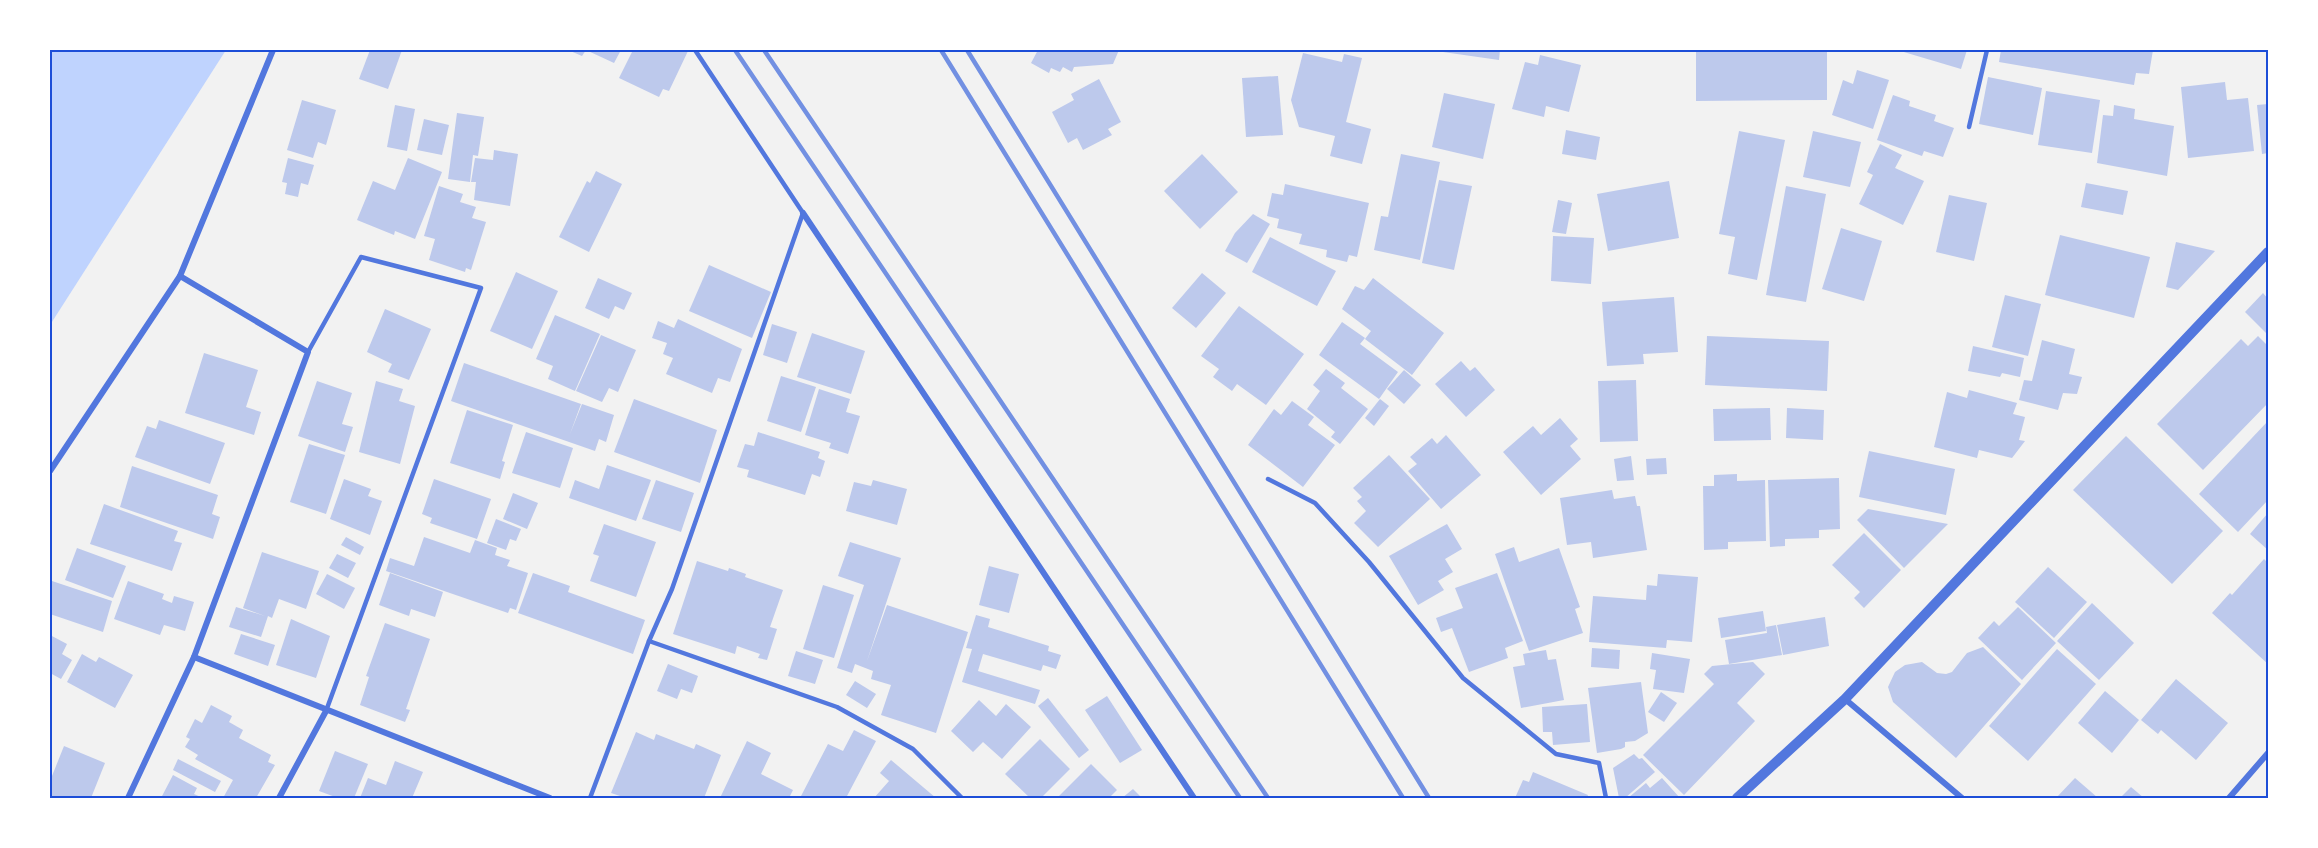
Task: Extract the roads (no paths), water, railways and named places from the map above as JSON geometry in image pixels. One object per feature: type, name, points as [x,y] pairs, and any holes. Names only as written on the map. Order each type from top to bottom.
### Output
[{"type":"street","points":[[50,471],[180,276],[273,50]]},
{"type":"street","points":[[803,213],[1194,798]]},
{"type":"street","points":[[1737,798],[1845,699],[2268,252]]},
{"type":"street","points":[[128,798],[194,657],[308,351],[180,276]]},
{"type":"street","points":[[194,657],[550,798]]},
{"type":"street","points":[[1845,699],[1962,798]]},
{"type":"street","points":[[279,798],[326,711]]},
{"type":"street","points":[[2229,798],[2268,753]]},
{"type":"lane","points":[[590,798],[649,641],[672,589],[803,213],[695,50]]},
{"type":"lane","points":[[1969,127],[1987,50]]},
{"type":"lane","points":[[308,351],[361,257],[481,288],[326,711]]},
{"type":"lane","points":[[1268,479],[1315,503],[1370,562],[1463,678],[1556,754],[1599,763],[1606,798]]},
{"type":"lane","points":[[649,641],[837,707],[913,749],[962,798]]},
{"type":"water","points":[[50,50],[226,50],[50,325]]},
{"type":"railway","points":[[735,50],[1240,798]]},
{"type":"railway","points":[[764,50],[1268,798]]},
{"type":"railway","points":[[941,50],[1403,798]]},
{"type":"railway","points":[[967,50],[1429,798]]}]
